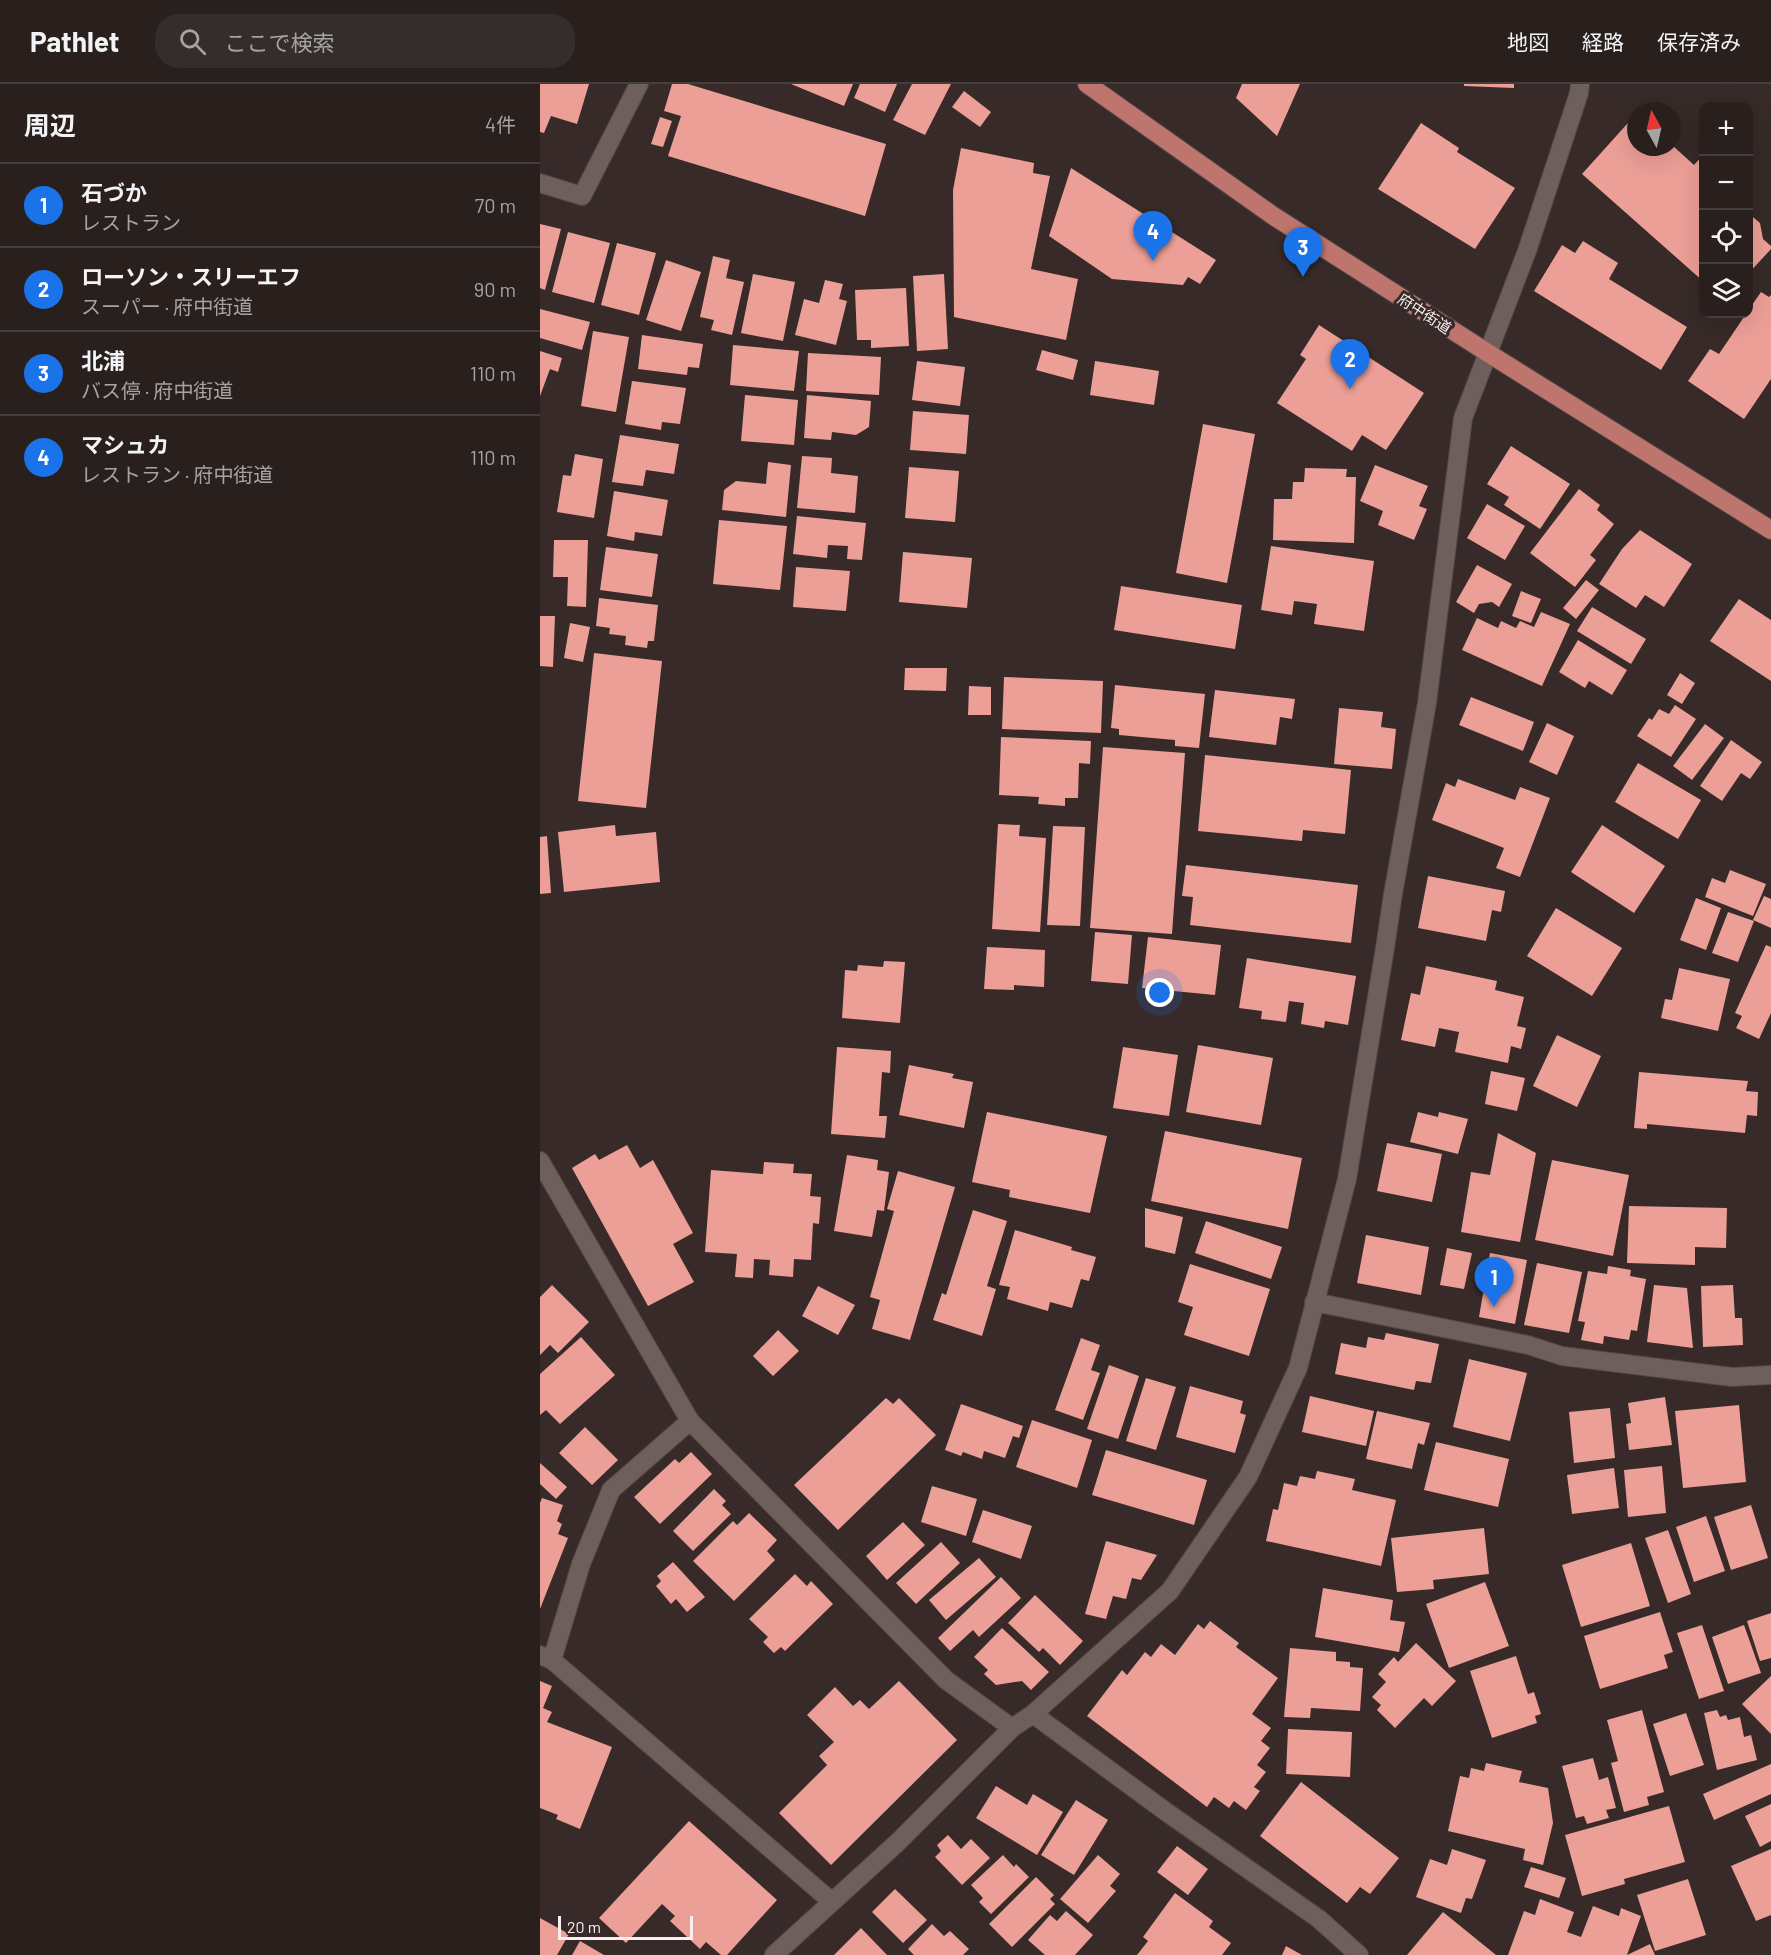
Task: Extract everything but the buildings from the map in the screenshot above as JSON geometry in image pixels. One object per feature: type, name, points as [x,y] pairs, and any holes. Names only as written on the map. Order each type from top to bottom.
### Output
[{"type":"main road","name":"府中街道","points":[[1087,84],[1272,215],[1771,530]]},
{"type":"street","points":[[540,183],[582,196],[639,84]]},
{"type":"street","points":[[774,1955],[898,1842],[1012,1728],[1033,1714],[1170,1592],[1248,1477],[1298,1368],[1347,1179],[1393,894],[1427,703],[1463,418],[1527,251],[1580,84]]},
{"type":"street","points":[[540,1161],[690,1421],[946,1680],[1012,1728]]},
{"type":"street","points":[[1314,1302],[1528,1345],[1562,1356],[1731,1377],[1771,1375]]},
{"type":"street","points":[[690,1421],[611,1490],[546,1658],[831,1901]]},
{"type":"street","points":[[1033,1714],[1165,1811],[1319,1919],[1359,1955]]},
{"type":"place","name":"マシュカ","points":[[1153,261]]},
{"type":"place","name":"北浦","points":[[1303,277]]},
{"type":"place","name":"ローソン・スリーエフ","points":[[1350,389]]},
{"type":"place","name":"石づか","points":[[1494,1307]]}]
